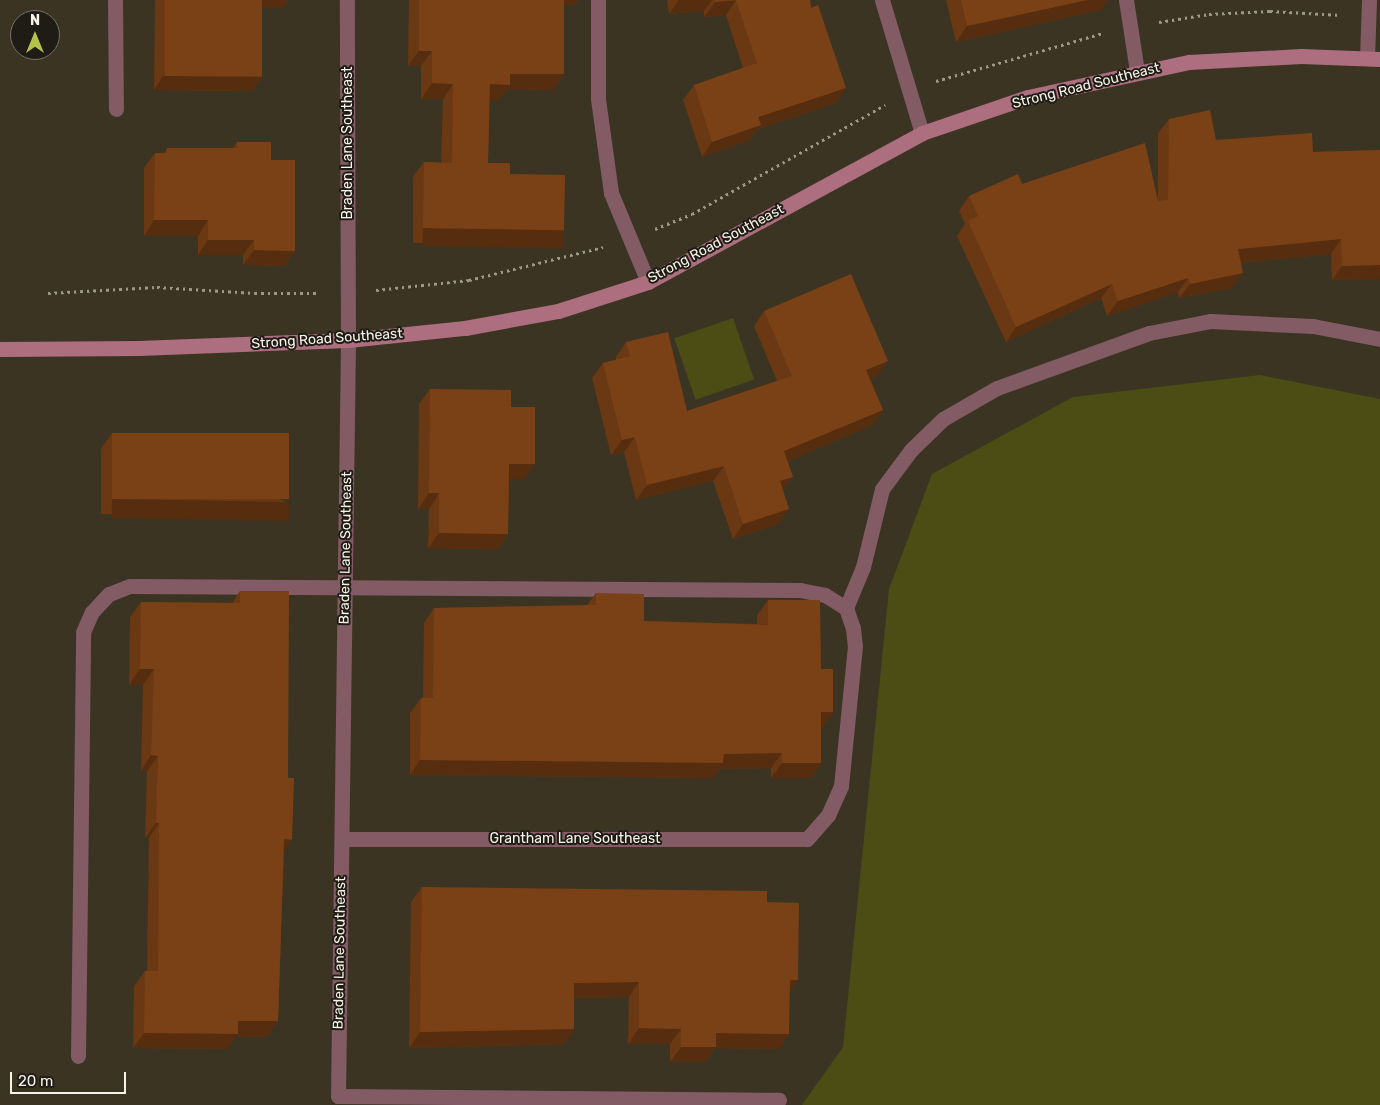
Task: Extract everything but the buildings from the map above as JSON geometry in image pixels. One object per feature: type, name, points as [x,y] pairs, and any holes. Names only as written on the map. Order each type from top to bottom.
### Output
[{"type":"street","points":[[115,0],[116,109]]},
{"type":"street","name":"Braden Lane Southeast","points":[[347,0],[348,340],[338,1096],[778,1100]]},
{"type":"street","points":[[598,0],[598,98],[611,193],[648,282]]},
{"type":"street","points":[[882,0],[922,134]]},
{"type":"street","points":[[1126,0],[1137,71]]},
{"type":"street","points":[[1369,0],[1374,58]]},
{"type":"street","name":"Strong Road Southeast","points":[[0,349],[139,348],[348,340],[465,328],[558,311],[648,282],[922,134],[1028,97],[1137,71],[1198,62],[1301,56],[1374,58]]},
{"type":"street","points":[[78,1056],[83,639],[92,612],[109,594],[130,586],[800,590],[825,595],[846,608],[863,567],[882,489],[911,450],[943,419],[997,388],[1149,333],[1210,321],[1313,326],[1380,339]]},
{"type":"street","name":"Grantham Lane Southeast","points":[[342,839],[807,839],[828,815],[841,786],[855,646],[854,628],[846,608]]},
{"type":"path","points":[[1153,23],[1209,14],[1270,11],[1350,15]]},
{"type":"path","points":[[931,83],[1110,32]]},
{"type":"path","points":[[652,230],[692,214],[888,103]]},
{"type":"path","points":[[369,291],[469,280],[611,245]]},
{"type":"path","points":[[48,293],[157,287],[255,293],[321,293]]},
{"type":"shaded area","points":[[733,318],[754,379],[696,400],[674,338]]},
{"type":"shaded area","points":[[1260,375],[1380,399],[1380,1105],[802,1105],[843,1047],[889,589],[932,474],[1073,397]]}]
